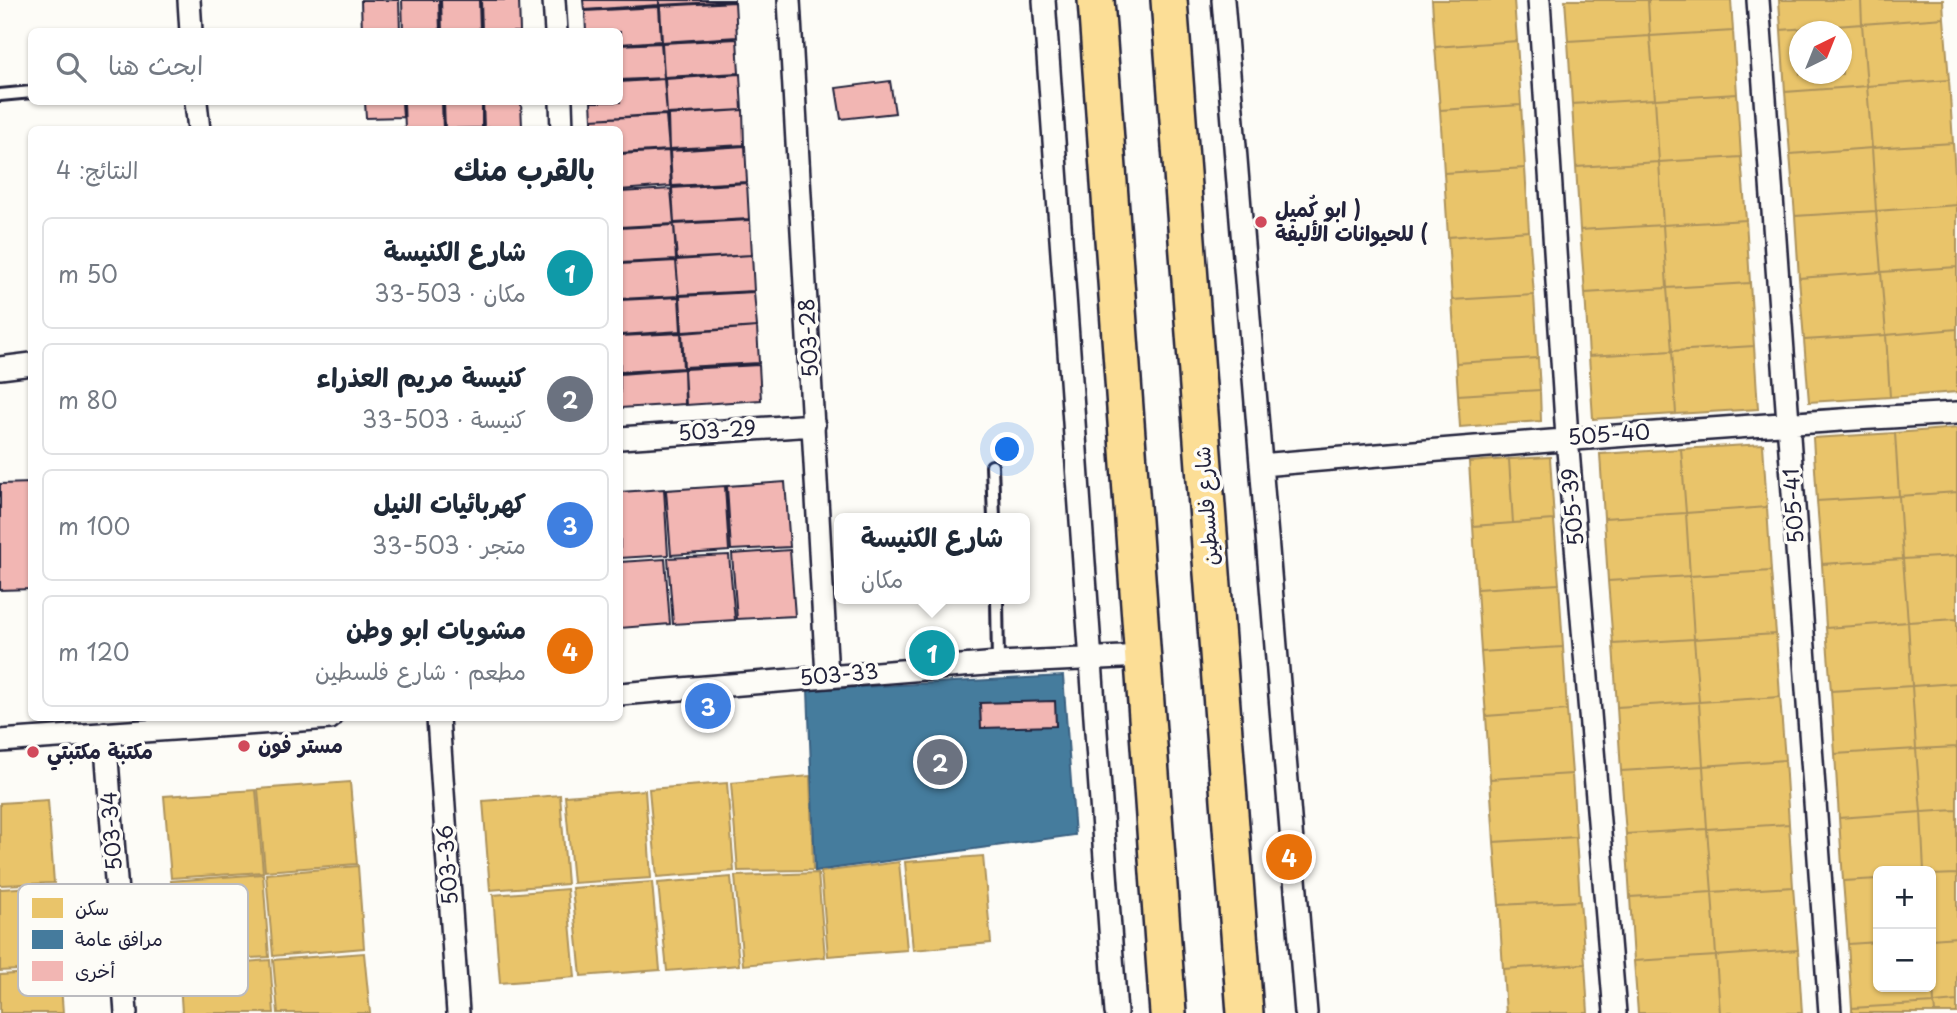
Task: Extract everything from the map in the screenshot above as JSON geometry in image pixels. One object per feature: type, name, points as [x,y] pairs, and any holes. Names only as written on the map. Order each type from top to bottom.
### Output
[{"type":"main road","points":[[1096,0],[1143,656],[1163,1007]]},
{"type":"main road","name":"شارع فلسطين","points":[[1169,0],[1245,1013]]},
{"type":"street","points":[[189,0],[191,28]]},
{"type":"street","points":[[554,0],[556,28]]},
{"type":"street","name":"503-28","points":[[789,0],[827,676]]},
{"type":"street","points":[[1044,0],[1115,1013]]},
{"type":"street","points":[[1223,0],[1306,1013]]},
{"type":"street","name":"505-39","points":[[1539,0],[1567,438],[1615,1013]]},
{"type":"street","name":"505-41","points":[[1758,0],[1830,1013]]},
{"type":"street","points":[[196,105],[199,126]]},
{"type":"street","points":[[561,105],[562,126]]},
{"type":"street","points":[[0,368],[28,364]]},
{"type":"street","name":"505-40","points":[[1261,466],[1567,438],[1957,413]]},
{"type":"street","name":"503-29","points":[[623,438],[814,425]]},
{"type":"street","name":"503-33","points":[[623,694],[999,663],[1143,656]]},
{"type":"street","points":[[0,741],[242,721]]},
{"type":"street","name":"503-36","points":[[438,721],[458,1013]]},
{"type":"street","name":"503-34","points":[[105,733],[116,884]]},
{"type":"lane","points":[[0,95],[28,92]]},
{"type":"lane","points":[[992,466],[994,513]]},
{"type":"lane","points":[[996,604],[999,663]]},
{"type":"building: سكن","points":[[1432,0],[1514,0],[1517,41],[1435,47]]},
{"type":"building: سكن","points":[[1565,0],[1648,0],[1650,36],[1568,41]]},
{"type":"building: سكن","points":[[1648,0],[1731,0],[1733,31],[1650,36]]},
{"type":"building: سكن","points":[[1779,0],[1861,0],[1862,24],[1852,25],[1852,21],[1789,21],[1789,29],[1781,30]]},
{"type":"building: سكن","points":[[1861,0],[1943,0],[1944,18],[1862,24]]},
{"type":"building: سكن","points":[[1944,18],[1949,80],[1867,86],[1862,24]]},
{"type":"building: سكن","points":[[1862,24],[1867,86],[1785,92],[1781,30],[1789,29],[1789,84],[1852,84],[1852,25]]},
{"type":"building: سكن","points":[[1733,31],[1737,94],[1655,99],[1650,36]]},
{"type":"building: سكن","points":[[1650,36],[1655,99],[1572,104],[1568,41]]},
{"type":"building: سكن","points":[[1517,41],[1521,105],[1440,110],[1435,47]]},
{"type":"building: سكن","points":[[1949,80],[1953,143],[1872,148],[1867,86]]},
{"type":"building: سكن","points":[[1867,86],[1872,148],[1790,154],[1785,92]]},
{"type":"building: سكن","points":[[1737,94],[1741,157],[1659,162],[1655,99]]},
{"type":"building: سكن","points":[[1655,99],[1659,162],[1576,167],[1572,104]]},
{"type":"building: سكن","points":[[1521,105],[1525,168],[1444,173],[1440,110]]},
{"type":"building: سكن","points":[[1953,143],[1957,205],[1876,211],[1872,148]]},
{"type":"building: سكن","points":[[1872,148],[1876,211],[1795,216],[1790,154]]},
{"type":"building: سكن","points":[[1741,157],[1746,220],[1663,225],[1659,162]]},
{"type":"building: سكن","points":[[1659,162],[1663,225],[1580,230],[1576,167]]},
{"type":"building: سكن","points":[[1525,168],[1529,231],[1448,237],[1444,173]]},
{"type":"building: سكن","points":[[1957,205],[1957,267],[1881,272],[1876,211]]},
{"type":"building: سكن","points":[[1876,211],[1881,272],[1799,278],[1795,216]]},
{"type":"building: سكن","points":[[1746,220],[1750,283],[1667,288],[1663,225]]},
{"type":"building: سكن","points":[[1663,225],[1667,288],[1585,293],[1580,230]]},
{"type":"building: سكن","points":[[1529,231],[1534,295],[1452,300],[1448,237]]},
{"type":"building: سكن","points":[[1957,267],[1957,329],[1886,335],[1881,272]]},
{"type":"building: سكن","points":[[1881,272],[1886,335],[1804,340],[1799,278]]},
{"type":"building: سكن","points":[[1750,283],[1754,346],[1672,351],[1667,288]]},
{"type":"building: سكن","points":[[1667,288],[1672,351],[1589,356],[1585,293]]},
{"type":"building: سكن","points":[[1534,295],[1538,358],[1456,363],[1452,300]]},
{"type":"building: سكن","points":[[1957,329],[1957,392],[1890,397],[1886,335]]},
{"type":"building: سكن","points":[[1886,335],[1890,397],[1809,402],[1804,340]]},
{"type":"building: سكن","points":[[1754,346],[1758,409],[1676,414],[1672,351]]},
{"type":"building: سكن","points":[[1672,351],[1676,414],[1593,419],[1589,356]]},
{"type":"building: سكن","points":[[1538,358],[1540,390],[1458,395],[1456,363]]},
{"type":"building: سكن","points":[[1540,390],[1541,421],[1460,427],[1458,395]]},
{"type":"building: سكن","points":[[1957,428],[1957,492],[1899,496],[1895,433]]},
{"type":"building: سكن","points":[[1895,433],[1899,496],[1817,501],[1813,438]]},
{"type":"building: سكن","points":[[1763,444],[1767,507],[1686,513],[1681,449]]},
{"type":"building: سكن","points":[[1681,449],[1686,513],[1604,518],[1600,454]]},
{"type":"building: سكن","points":[[1550,457],[1554,520],[1513,523],[1509,459]]},
{"type":"building: سكن","points":[[1509,459],[1513,523],[1473,526],[1469,462]]},
{"type":"building: سكن","points":[[1957,492],[1957,556],[1903,559],[1899,496]]},
{"type":"building: سكن","points":[[1899,496],[1903,559],[1822,564],[1817,501]]},
{"type":"building: سكن","points":[[1767,507],[1771,571],[1690,576],[1686,513]]},
{"type":"building: سكن","points":[[1686,513],[1690,576],[1608,581],[1604,518]]},
{"type":"building: سكن","points":[[1554,520],[1559,584],[1477,589],[1473,526]]},
{"type":"building: سكن","points":[[1957,556],[1957,619],[1908,622],[1903,559]]},
{"type":"building: سكن","points":[[1903,559],[1908,622],[1826,628],[1822,564]]},
{"type":"building: سكن","points":[[1771,571],[1776,634],[1694,639],[1690,576]]},
{"type":"building: سكن","points":[[1690,576],[1694,639],[1613,644],[1608,581]]},
{"type":"building: سكن","points":[[1559,584],[1563,647],[1481,652],[1477,589]]},
{"type":"building: سكن","points":[[1957,619],[1957,683],[1912,686],[1908,622]]},
{"type":"building: سكن","points":[[1908,622],[1912,686],[1831,691],[1826,628]]},
{"type":"building: سكن","points":[[1776,634],[1780,697],[1699,702],[1694,639]]},
{"type":"building: سكن","points":[[1694,639],[1699,702],[1617,707],[1613,644]]},
{"type":"building: سكن","points":[[1563,647],[1567,710],[1486,716],[1481,652]]},
{"type":"building: سكن","points":[[1957,683],[1957,747],[1916,749],[1912,686]]},
{"type":"building: سكن","points":[[1912,686],[1916,749],[1835,754],[1831,691]]},
{"type":"building: سكن","points":[[1780,697],[1785,760],[1703,766],[1699,702]]},
{"type":"building: سكن","points":[[1699,702],[1703,766],[1621,771],[1617,707]]},
{"type":"building: سكن","points":[[963,707],[974,848],[893,853],[888,787],[937,783],[931,709]]},
{"type":"building: سكن","points":[[1567,710],[1572,774],[1490,779],[1486,716]]},
{"type":"building: سكن","points":[[882,720],[889,860],[821,863],[814,723]]},
{"type":"building: سكن","points":[[1957,747],[1957,810],[1921,812],[1916,749]]},
{"type":"building: سكن","points":[[1916,749],[1921,812],[1839,818],[1835,754]]},
{"type":"building: سكن","points":[[1785,760],[1789,824],[1707,829],[1703,766]]},
{"type":"building: سكن","points":[[1703,766],[1707,829],[1626,834],[1621,771]]},
{"type":"building: سكن","points":[[1572,774],[1576,837],[1494,842],[1490,779]]},
{"type":"building: سكن","points":[[810,776],[813,870],[738,871],[731,783]]},
{"type":"building: سكن","points":[[350,782],[357,864],[265,871],[258,789]]},
{"type":"building: سكن","points":[[727,783],[734,871],[657,877],[649,789]]},
{"type":"building: سكن","points":[[256,790],[263,872],[171,878],[164,796]]},
{"type":"building: سكن","points":[[645,790],[651,878],[573,883],[565,796]]},
{"type":"building: سكن","points":[[560,795],[567,884],[490,890],[483,801]]},
{"type":"building: سكن","points":[[48,800],[54,883],[0,885],[0,803]]},
{"type":"building: سكن","points":[[1957,810],[1957,874],[1936,875],[1936,866],[1924,866],[1921,812]]},
{"type":"building: سكن","points":[[1921,812],[1924,866],[1873,866],[1873,879],[1843,881],[1839,818]]},
{"type":"building: سكن","points":[[1789,824],[1793,887],[1712,892],[1707,829]]},
{"type":"building: سكن","points":[[1707,829],[1712,892],[1630,897],[1626,834]]},
{"type":"building: سكن","points":[[1576,837],[1580,901],[1499,905],[1494,842]]},
{"type":"building: سكن","points":[[983,856],[991,943],[913,950],[905,862]]},
{"type":"building: سكن","points":[[899,862],[907,950],[828,956],[821,872]]},
{"type":"building: سكن","points":[[358,866],[364,948],[273,956],[266,874]]},
{"type":"building: سكن","points":[[818,873],[825,957],[743,965],[735,876]]},
{"type":"building: سكن","points":[[263,874],[269,957],[248,958],[248,884],[171,884],[171,881]]},
{"type":"building: سكن","points":[[1957,874],[1957,937],[1936,939],[1936,875]]},
{"type":"building: سكن","points":[[731,877],[739,965],[667,971],[658,883]]},
{"type":"building: سكن","points":[[1873,879],[1873,942],[1848,944],[1843,881]]},
{"type":"building: سكن","points":[[652,882],[660,970],[581,976],[572,888]]},
{"type":"building: سكن","points":[[1793,887],[1798,950],[1716,956],[1712,892]]},
{"type":"building: سكن","points":[[18,888],[18,970],[0,971],[0,889]]},
{"type":"building: سكن","points":[[567,889],[575,977],[500,983],[493,895]]},
{"type":"building: سكن","points":[[1712,892],[1716,956],[1634,961],[1630,897]]},
{"type":"building: سكن","points":[[1580,901],[1585,964],[1503,969],[1499,905]]},
{"type":"building: سكن","points":[[1957,937],[1957,1001],[1934,1003],[1936,939]]},
{"type":"building: سكن","points":[[1873,942],[1873,992],[1933,992],[1934,1003],[1852,1008],[1848,944]]},
{"type":"building: سكن","points":[[1798,950],[1802,1013],[1720,1013],[1716,956]]},
{"type":"building: سكن","points":[[364,953],[370,1013],[278,1013],[273,960]]},
{"type":"building: سكن","points":[[1716,956],[1720,1013],[1638,1013],[1634,961]]},
{"type":"building: سكن","points":[[270,960],[274,1013],[182,1013],[181,996],[248,996],[248,962]]},
{"type":"building: سكن","points":[[1585,964],[1588,1013],[1506,1013],[1503,969]]},
{"type":"building: سكن","points":[[18,974],[18,996],[62,996],[63,1013],[0,1013],[0,975]]},
{"type":"building: سكن","points":[[1957,1001],[1957,1013],[1935,1013],[1934,1003]]},
{"type":"building: سكن","points":[[1934,1003],[1935,1013],[1852,1013],[1852,1008]]},
{"type":"building: مرافق عامة","points":[[1063,676],[1075,835],[815,871],[808,690]]},
{"type":"building: أخرى","points":[[361,0],[399,0],[400,28],[362,28]]},
{"type":"building: أخرى","points":[[402,0],[439,0],[440,28],[403,28]]},
{"type":"building: أخرى","points":[[441,0],[479,0],[480,28],[442,28]]},
{"type":"building: أخرى","points":[[481,0],[519,0],[520,28],[482,28]]},
{"type":"building: أخرى","points":[[583,0],[659,0],[659,5],[584,10]]},
{"type":"building: أخرى","points":[[659,0],[734,0],[734,1],[660,5]]},
{"type":"building: أخرى","points":[[735,2],[737,37],[662,42],[660,6]]},
{"type":"building: أخرى","points":[[659,7],[661,41],[623,44],[623,28],[586,28],[585,11]]},
{"type":"building: أخرى","points":[[737,39],[739,73],[664,77],[662,43]]},
{"type":"building: أخرى","points":[[661,43],[664,78],[623,80],[623,45]]},
{"type":"building: أخرى","points":[[740,74],[742,110],[667,114],[665,79]]},
{"type":"building: أخرى","points":[[664,79],[667,114],[592,119],[591,105],[623,105],[623,82]]},
{"type":"building: أخرى","points":[[890,81],[895,113],[841,119],[836,88]]},
{"type":"building: أخرى","points":[[365,105],[402,105],[403,117],[366,118]]},
{"type":"building: أخرى","points":[[404,105],[442,105],[443,126],[405,126]]},
{"type":"building: أخرى","points":[[444,105],[482,105],[482,126],[445,126]]},
{"type":"building: أخرى","points":[[483,105],[521,105],[522,126],[484,126]]},
{"type":"building: أخرى","points":[[743,110],[744,145],[669,149],[668,115]]},
{"type":"building: أخرى","points":[[666,115],[669,150],[623,153],[623,126],[592,126],[592,119]]},
{"type":"building: أخرى","points":[[745,146],[747,182],[672,186],[670,151]]},
{"type":"building: أخرى","points":[[669,151],[671,186],[623,190],[623,154]]},
{"type":"building: أخرى","points":[[747,183],[749,219],[674,223],[672,188]]},
{"type":"building: أخرى","points":[[671,189],[674,224],[623,227],[623,192]]},
{"type":"building: أخرى","points":[[750,220],[752,255],[677,259],[674,224]]},
{"type":"building: أخرى","points":[[674,225],[676,260],[623,263],[623,228]]},
{"type":"building: أخرى","points":[[752,255],[754,291],[679,295],[676,260]]},
{"type":"building: أخرى","points":[[676,261],[679,296],[623,299],[623,264]]},
{"type":"building: أخرى","points":[[754,292],[757,327],[682,332],[680,296]]},
{"type":"building: أخرى","points":[[679,297],[681,331],[623,335],[623,300]]},
{"type":"building: أخرى","points":[[757,327],[759,363],[684,367],[682,333]]},
{"type":"building: أخرى","points":[[681,333],[683,368],[623,372],[623,336]]},
{"type":"building: أخرى","points":[[759,365],[761,400],[686,405],[684,369]]},
{"type":"building: أخرى","points":[[684,369],[685,404],[623,408],[623,374]]},
{"type":"building: أخرى","points":[[785,482],[790,547],[731,550],[727,486]]},
{"type":"building: أخرى","points":[[28,483],[28,589],[0,590],[0,484]]},
{"type":"building: أخرى","points":[[725,486],[729,551],[671,555],[666,490]]},
{"type":"building: أخرى","points":[[664,489],[668,555],[623,558],[623,492]]},
{"type":"building: أخرى","points":[[790,550],[795,616],[737,619],[732,554]]},
{"type":"building: أخرى","points":[[729,555],[735,620],[673,624],[668,558]]},
{"type":"building: أخرى","points":[[665,559],[670,624],[623,628],[623,562]]},
{"type":"building: أخرى","points":[[1055,701],[1056,726],[981,728],[980,703]]},
{"type":"place","name":"ابو كُميل ) للحيوانات الأليفة (","points":[[1261,222]]},
{"type":"place","name":"شارع الكنيسة","points":[[932,653]]},
{"type":"place","name":"كهربائيات النيل","points":[[708,706]]},
{"type":"place","name":"مستر فون","points":[[244,746]]},
{"type":"place","name":"مكتبة مكتبتي","points":[[33,752]]},
{"type":"place","name":"كنيسة مريم العذراء","points":[[940,762]]},
{"type":"place","name":"مشويات ابو وطن","points":[[1289,857]]}]
